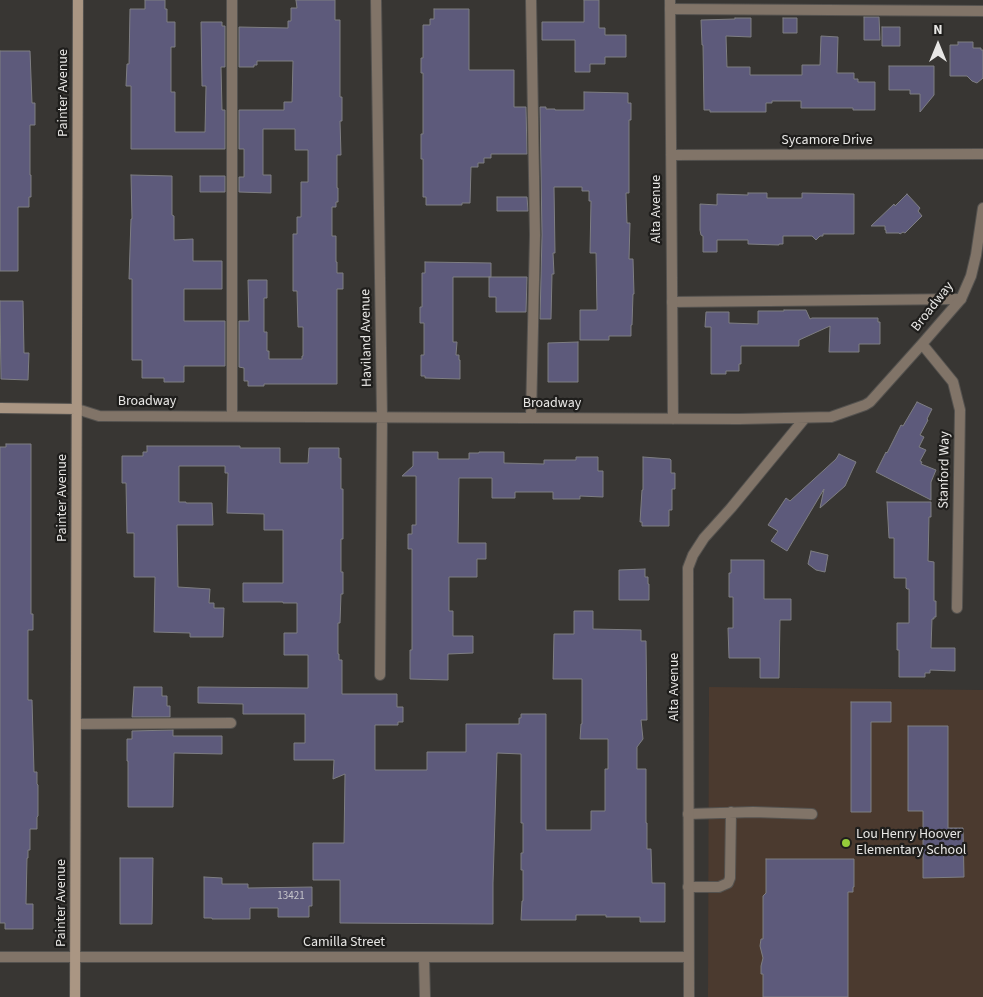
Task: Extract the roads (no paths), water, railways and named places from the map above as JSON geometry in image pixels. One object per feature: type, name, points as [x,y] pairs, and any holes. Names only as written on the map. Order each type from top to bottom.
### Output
[{"type":"street","name":"Painter Avenue","points":[[75,997],[78,0]]},
{"type":"street","points":[[232,0],[232,416]]},
{"type":"street","name":"Haviland Avenue","points":[[376,0],[382,417],[380,675]]},
{"type":"street","points":[[531,0],[535,235],[531,418]]},
{"type":"street","points":[[670,4],[983,11]]},
{"type":"street","name":"Alta Avenue","points":[[670,4],[673,418]]},
{"type":"street","name":"Sycamore Drive","points":[[671,155],[983,154]]},
{"type":"street","name":"Broadway","points":[[0,408],[77,408],[99,416],[831,417],[868,404],[961,299],[976,255],[983,208]]},
{"type":"street","points":[[672,302],[961,299]]},
{"type":"street","name":"Stanford Way","points":[[922,344],[953,382],[960,410],[957,608]]},
{"type":"street","name":"Alta Avenue","points":[[689,997],[688,568],[698,546],[704,538],[805,418]]},
{"type":"street","points":[[76,724],[231,723]]},
{"type":"street","points":[[688,814],[731,812],[812,814]]},
{"type":"street","points":[[688,887],[719,887],[728,883],[730,878],[731,812]]},
{"type":"street","name":"Camilla Street","points":[[0,957],[688,957]]},
{"type":"street","points":[[424,957],[425,997]]},
{"type":"place","name":"Lou Henry Hoover Elementary School","points":[[846,843]]}]
